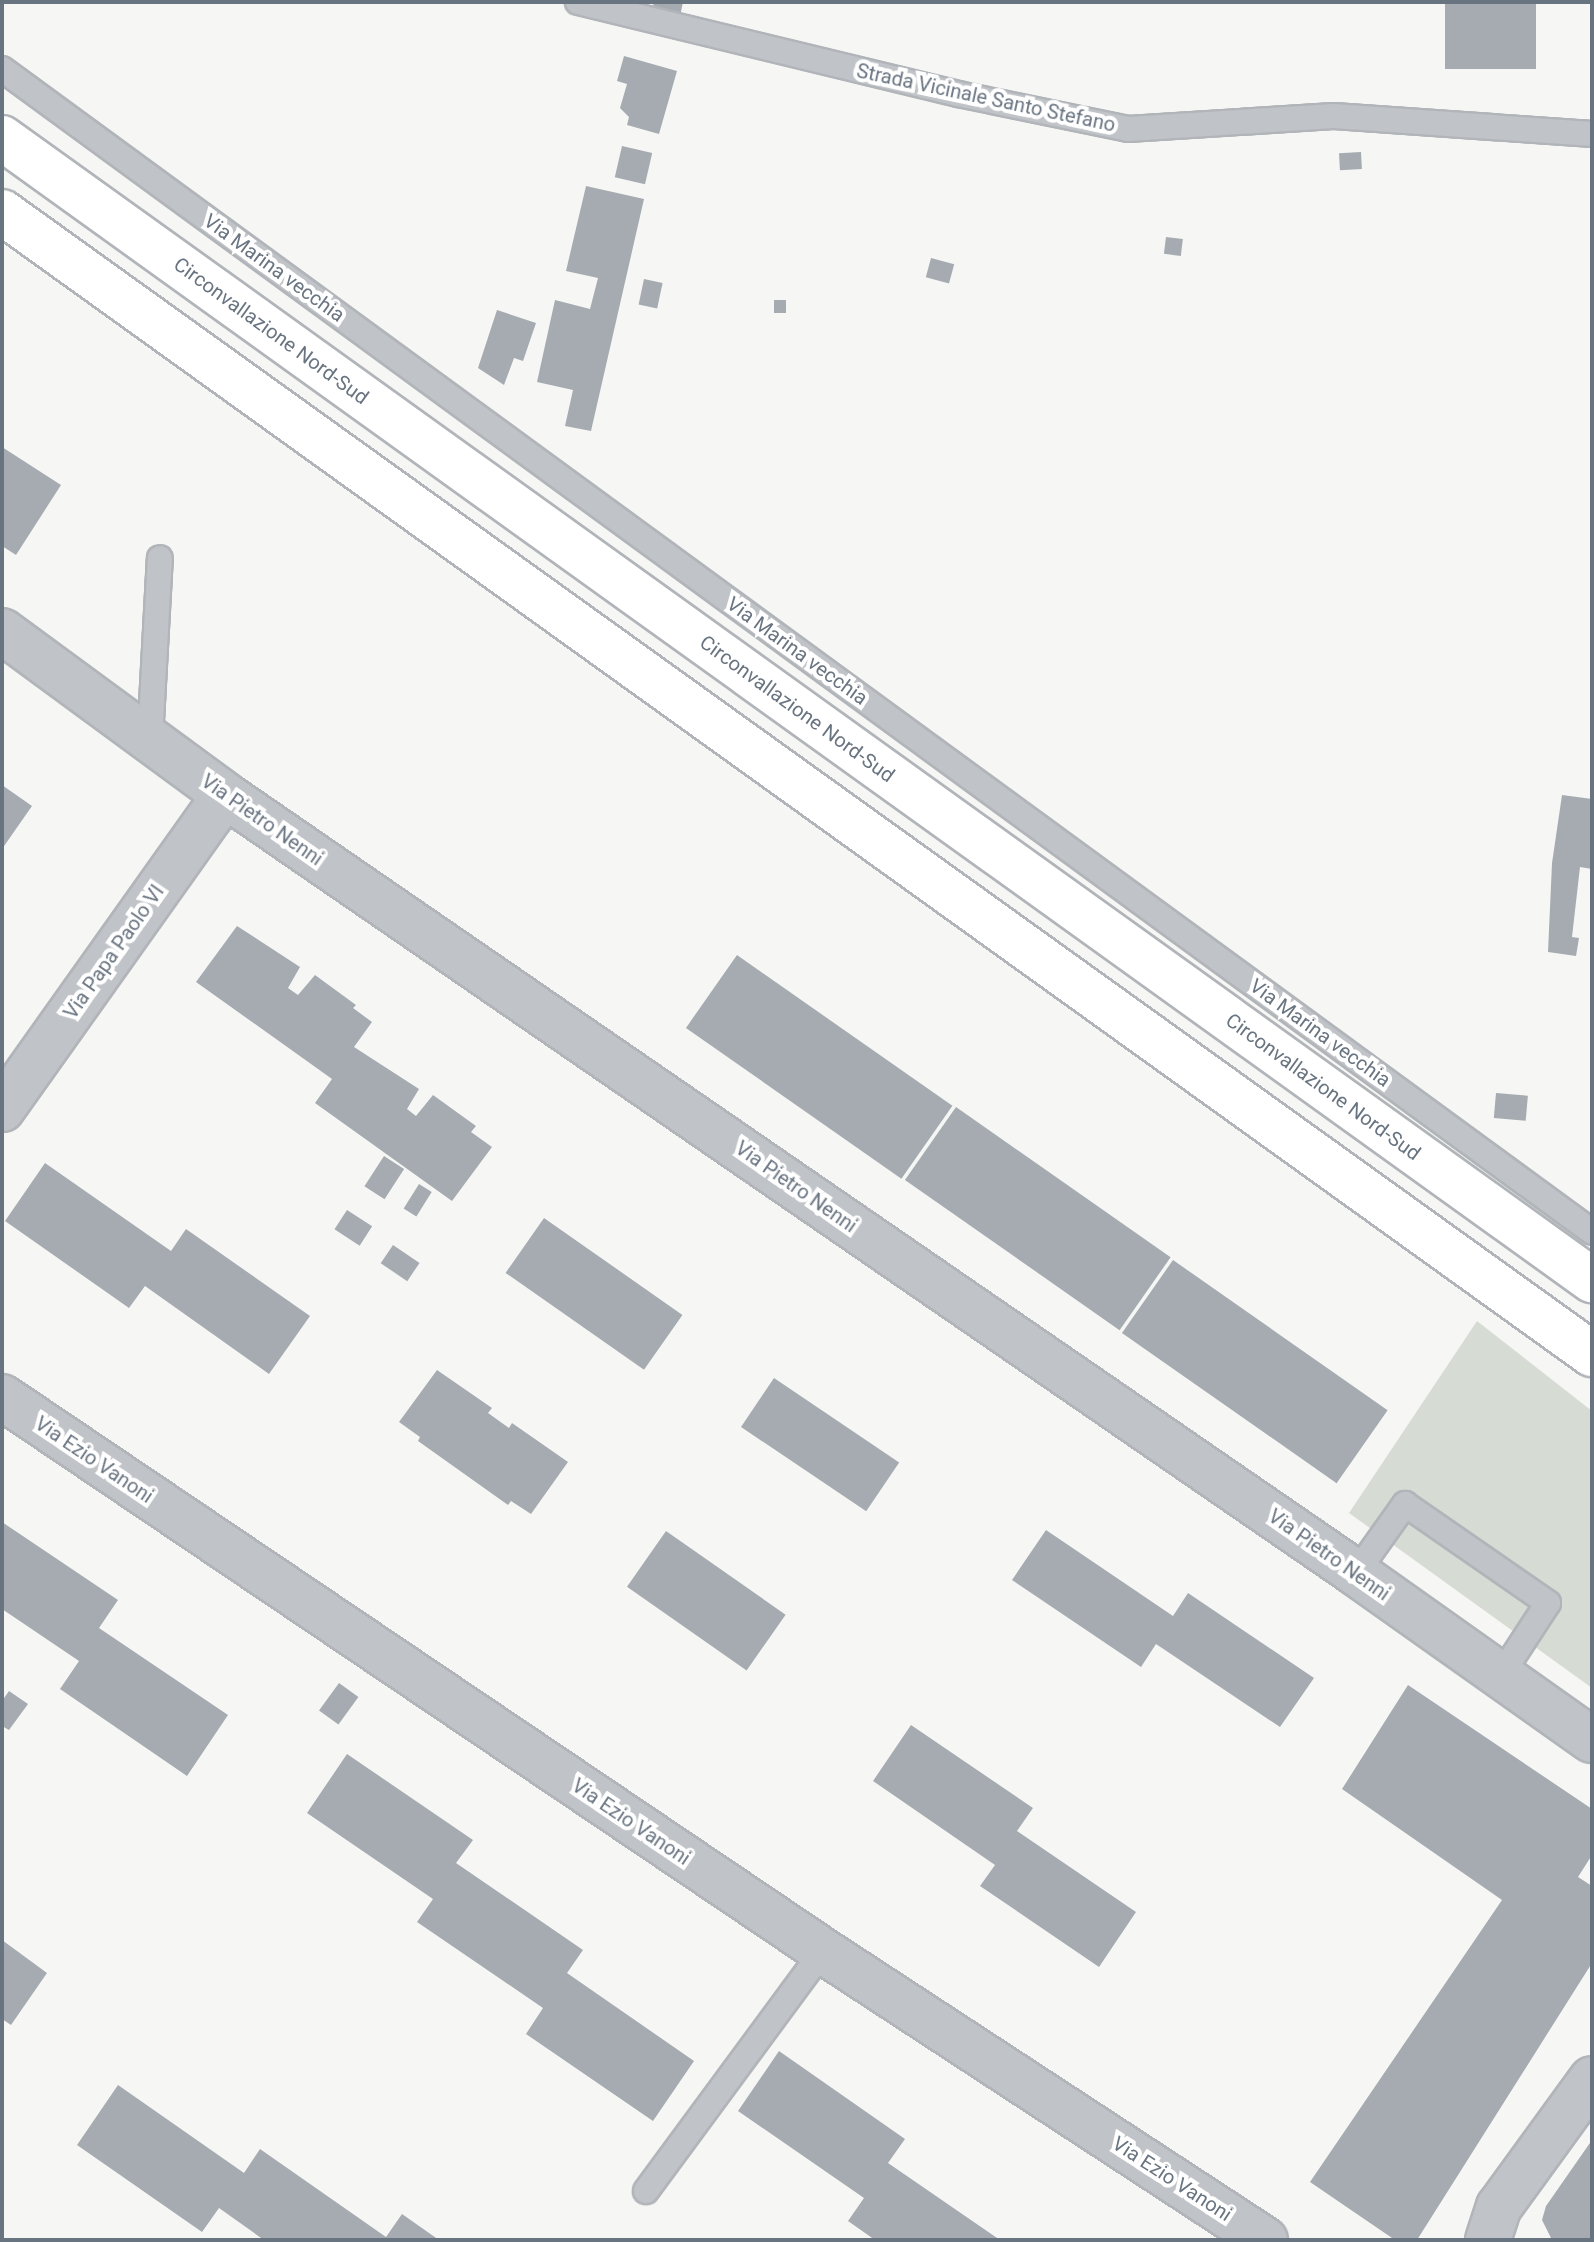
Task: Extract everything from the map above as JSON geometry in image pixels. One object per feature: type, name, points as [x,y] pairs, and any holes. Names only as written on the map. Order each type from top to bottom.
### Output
[{"type":"main road","name":"Circonvallazione Nord-Sud","points":[[2,138],[1592,1280]]},
{"type":"main road","points":[[2,212],[1592,1354]]},
{"type":"street","name":"Via Pietro Nenni","points":[[2,631],[225,795],[1356,1573],[1592,1740]]},
{"type":"street","name":"Via Papa Paolo VI","points":[[2,1109],[225,795]]},
{"type":"street","name":"Via Ezio Vanoni","points":[[2,1397],[823,1951],[1265,2240]]},
{"type":"street","points":[[1488,2240],[1499,2207],[1592,2079]]},
{"type":"lane","name":"Strada Vicinale Santo Stefano","points":[[578,2],[958,94],[1128,129],[1334,116],[1592,134]]},
{"type":"lane","name":"Via Marina vecchia","points":[[2,69],[1592,1232]]},
{"type":"lane","points":[[150,740],[160,558]]},
{"type":"lane","points":[[1356,1573],[1405,1504],[1548,1603],[1501,1675]]},
{"type":"lane","points":[[646,2191],[823,1951]]},
{"type":"shaded area","points":[[1477,1321],[1592,1411],[1592,1688],[1349,1513]]},
{"type":"building","points":[[649,2],[683,2],[679,21],[652,14],[654,5]]},
{"type":"building","points":[[1445,2],[1536,2],[1536,69],[1445,69]]},
{"type":"building","points":[[624,56],[677,71],[659,134],[627,125],[629,117],[620,108],[627,84],[617,81]]},
{"type":"building","points":[[622,146],[652,153],[645,184],[615,177]]},
{"type":"building","points":[[1361,152],[1362,169],[1340,170],[1339,153]]},
{"type":"building","points":[[586,186],[644,199],[591,431],[565,426],[573,390],[537,382],[555,300],[590,309],[598,278],[566,271]]},
{"type":"building","points":[[1166,237],[1183,239],[1181,256],[1164,254]]},
{"type":"building","points":[[931,258],[954,264],[949,284],[926,277]]},
{"type":"building","points":[[644,279],[663,283],[657,308],[639,304]]},
{"type":"building","points":[[774,300],[786,300],[786,313],[774,313]]},
{"type":"building","points":[[497,310],[536,323],[523,361],[514,358],[504,385],[478,368]]},
{"type":"building","points":[[2,447],[61,485],[16,555],[2,546]]},
{"type":"building","points":[[2,785],[32,806],[2,849]]},
{"type":"building","points":[[1562,795],[1592,799],[1592,869],[1580,867],[1572,937],[1579,938],[1576,956],[1548,952],[1552,863]]},
{"type":"building","points":[[237,926],[300,967],[288,988],[298,995],[315,975],[356,1005],[353,1008],[372,1022],[354,1047],[419,1089],[407,1109],[416,1116],[433,1095],[476,1126],[471,1132],[492,1147],[452,1201],[315,1103],[332,1079],[196,982]]},
{"type":"building","points":[[737,955],[952,1106],[901,1179],[686,1028]]},
{"type":"building","points":[[1496,1093],[1528,1096],[1526,1121],[1494,1118]]},
{"type":"building","points":[[956,1107],[1171,1257],[1120,1330],[905,1180]]},
{"type":"building","points":[[384,1156],[404,1169],[385,1199],[364,1186]]},
{"type":"building","points":[[45,1163],[171,1251],[186,1229],[310,1316],[269,1374],[145,1286],[129,1308],[5,1221]]},
{"type":"building","points":[[419,1184],[432,1192],[416,1217],[404,1209]]},
{"type":"building","points":[[347,1210],[372,1226],[360,1246],[334,1229]]},
{"type":"building","points":[[544,1218],[682,1315],[644,1370],[506,1273]]},
{"type":"building","points":[[393,1245],[420,1263],[407,1281],[381,1263]]},
{"type":"building","points":[[1173,1260],[1388,1410],[1337,1483],[1122,1333]]},
{"type":"building","points":[[437,1370],[492,1408],[488,1413],[509,1428],[512,1423],[568,1462],[531,1514],[511,1501],[508,1505],[418,1441],[420,1437],[399,1422]]},
{"type":"building","points":[[774,1378],[899,1462],[866,1511],[741,1427]]},
{"type":"building","points":[[2,1522],[118,1600],[99,1628],[228,1715],[187,1776],[60,1689],[79,1661],[2,1609]]},
{"type":"building","points":[[1046,1530],[1173,1616],[1188,1593],[1314,1678],[1280,1727],[1156,1644],[1141,1667],[1012,1580]]},
{"type":"building","points":[[666,1531],[786,1615],[747,1670],[627,1587]]},
{"type":"building","points":[[339,1683],[358,1697],[338,1725],[319,1711]]},
{"type":"building","points":[[1408,1685],[1592,1809],[1592,1855],[1578,1877],[1592,1886],[1592,1963],[1417,2240],[1395,2240],[1310,2182],[1502,1900],[1342,1789]]},
{"type":"building","points":[[9,1691],[28,1704],[9,1730],[2,1726],[2,1701]]},
{"type":"building","points":[[911,1725],[1033,1808],[1017,1831],[1136,1912],[1099,1967],[980,1886],[995,1865],[873,1781]]},
{"type":"building","points":[[347,1754],[473,1840],[456,1863],[583,1950],[567,1973],[694,2061],[653,2121],[526,2034],[543,2008],[417,1922],[433,1899],[307,1813]]},
{"type":"building","points":[[2,1940],[47,1973],[11,2025],[2,2019]]},
{"type":"building","points":[[779,2051],[905,2139],[888,2163],[1000,2240],[875,2240],[848,2221],[864,2198],[738,2111]]},
{"type":"building","points":[[118,2085],[244,2173],[260,2149],[386,2237],[402,2214],[439,2240],[264,2240],[219,2208],[202,2232],[77,2145]]},
{"type":"building","points":[[1592,2140],[1592,2240],[1552,2240],[1542,2220],[1546,2206]]}]
